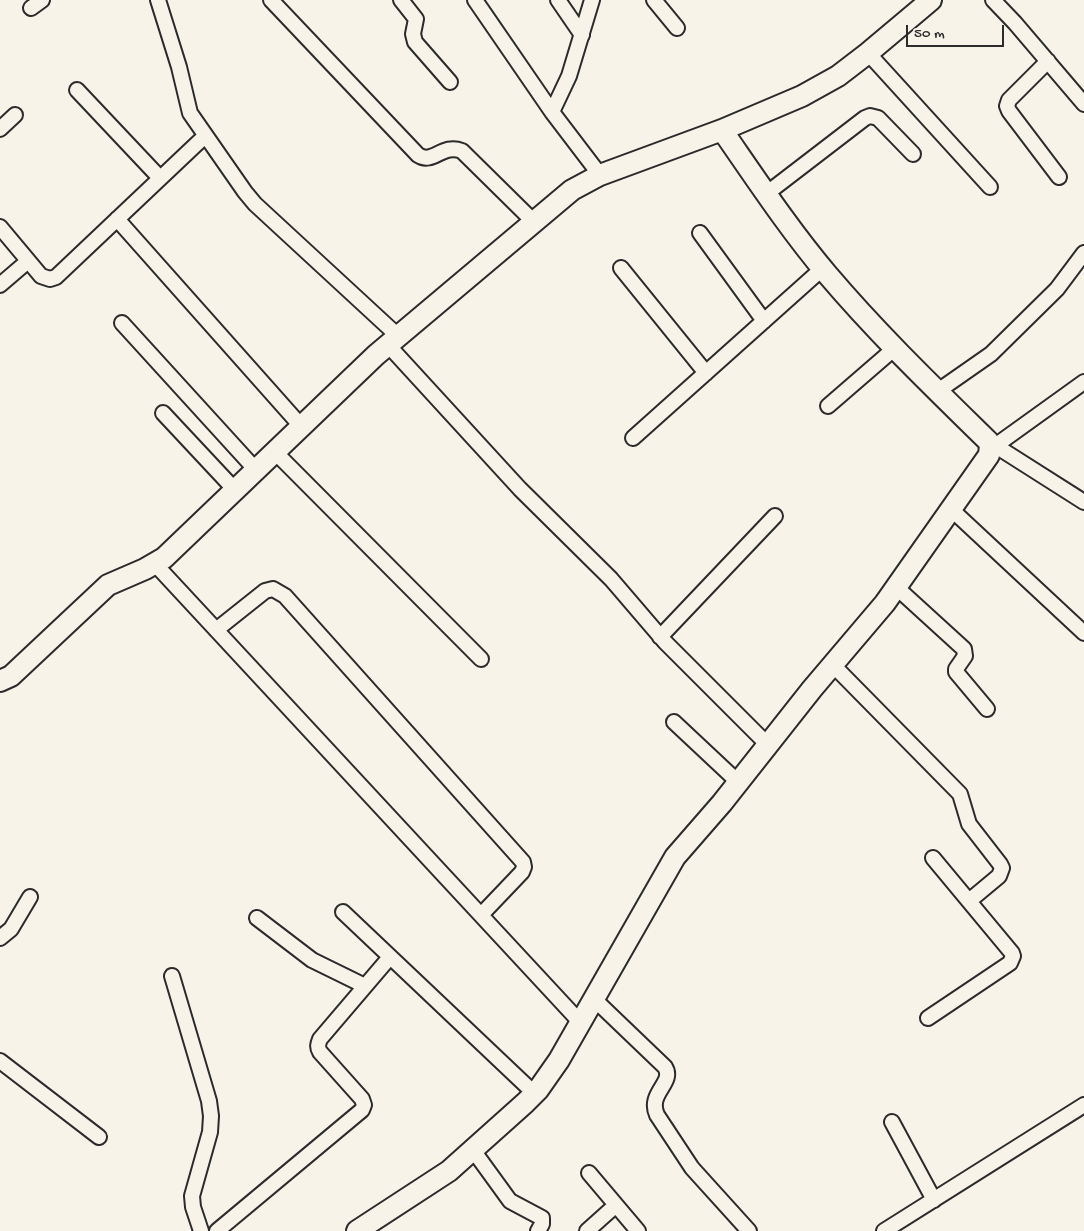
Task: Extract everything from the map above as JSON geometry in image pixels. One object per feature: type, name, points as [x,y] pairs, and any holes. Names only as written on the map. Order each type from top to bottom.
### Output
[{"type":"street","points":[[158,0],[179,67],[190,113],[255,204],[393,340],[520,489],[606,575],[660,637],[768,745]]},
{"type":"street","points":[[270,0],[418,154],[427,159],[446,149],[455,148],[462,150],[534,222]]},
{"type":"street","points":[[401,0],[416,19],[413,34],[415,42],[450,82]]},
{"type":"street","points":[[475,0],[552,112],[600,174]]},
{"type":"street","points":[[558,0],[582,35]]},
{"type":"street","points":[[552,112],[569,76],[592,0]]},
{"type":"street","points":[[654,0],[677,28]]},
{"type":"street","points":[[0,681],[11,676],[108,585],[164,558],[393,340],[572,190],[600,174],[722,130],[802,96],[838,76],[931,0]]},
{"type":"street","points":[[993,0],[1084,104]]},
{"type":"street","points":[[868,53],[990,188]]},
{"type":"street","points":[[1048,61],[1009,100],[1007,106],[1009,112],[1059,178]]},
{"type":"street","points":[[78,90],[160,178]]},
{"type":"street","points":[[0,129],[15,115]]},
{"type":"street","points":[[766,194],[870,116],[878,118],[913,154]]},
{"type":"street","points":[[722,130],[766,194],[822,268],[895,348],[991,444],[1084,502]]},
{"type":"street","points":[[0,227],[45,278],[56,277],[205,136]]},
{"type":"street","points":[[117,219],[301,426]]},
{"type":"street","points":[[700,233],[764,321]]},
{"type":"street","points":[[938,391],[991,354],[1056,289],[1084,253]]},
{"type":"street","points":[[0,285],[28,261]]},
{"type":"street","points":[[621,268],[706,373]]},
{"type":"street","points":[[633,438],[822,268]]},
{"type":"street","points":[[122,323],[256,470]]},
{"type":"street","points":[[828,406],[895,348]]},
{"type":"street","points":[[357,1231],[438,1179],[473,1150],[534,1093],[559,1060],[674,857],[878,613],[989,455],[990,445],[1084,382]]},
{"type":"street","points":[[163,413],[235,490]]},
{"type":"street","points":[[274,452],[481,659]]},
{"type":"street","points":[[951,509],[1084,633]]},
{"type":"street","points":[[660,637],[775,516]]},
{"type":"street","points":[[155,564],[580,1022]]},
{"type":"street","points":[[896,587],[964,649],[965,656],[956,672],[987,709]]},
{"type":"street","points":[[216,630],[265,591],[273,589],[285,596],[523,862],[522,872],[481,915]]},
{"type":"street","points":[[833,665],[960,794],[969,824],[1002,868],[999,876],[969,901]]},
{"type":"street","points":[[674,722],[738,782]]},
{"type":"street","points":[[928,1018],[1012,960],[1012,953],[933,858]]},
{"type":"street","points":[[0,938],[11,930],[30,896]]},
{"type":"street","points":[[343,912],[534,1093]]},
{"type":"street","points":[[257,918],[312,960],[365,986]]},
{"type":"street","points":[[217,1231],[362,1110],[364,1105],[362,1099],[320,1052],[318,1047],[320,1039],[390,957]]},
{"type":"street","points":[[172,976],[211,1116],[210,1132],[192,1196],[193,1207],[201,1231]]},
{"type":"street","points":[[594,998],[668,1071],[668,1078],[654,1102],[654,1110],[688,1163],[749,1231]]},
{"type":"street","points":[[0,1061],[99,1136]]},
{"type":"street","points":[[884,1231],[1084,1105]]},
{"type":"street","points":[[892,1122],[934,1200]]},
{"type":"street","points":[[473,1150],[510,1201],[542,1218],[542,1224],[538,1231]]},
{"type":"street","points":[[590,1173],[638,1231]]},
{"type":"street","points":[[587,1231],[616,1205]]}]
